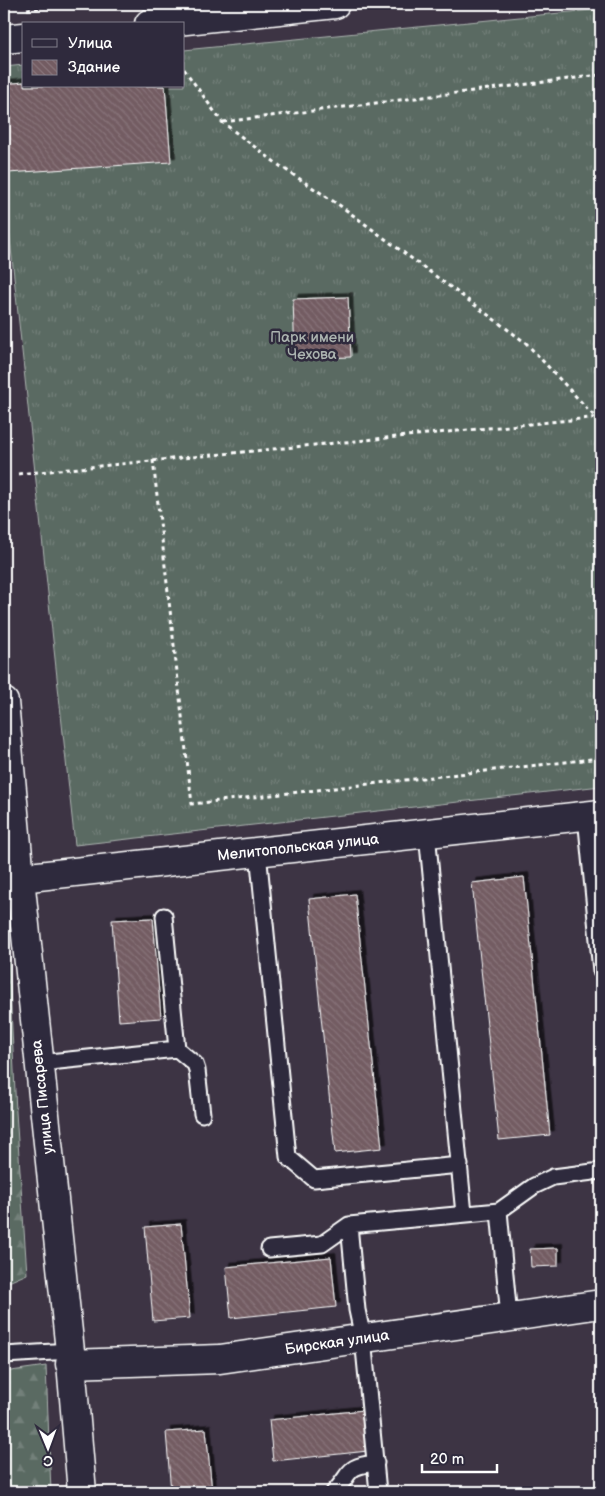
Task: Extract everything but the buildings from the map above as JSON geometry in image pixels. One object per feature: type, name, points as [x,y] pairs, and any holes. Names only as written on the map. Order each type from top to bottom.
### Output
[{"type":"street","points":[[157,22],[200,11],[335,4]]},
{"type":"street","points":[[4,39],[22,37]]},
{"type":"street","name":"улица Писарева","points":[[4,702],[12,887],[39,1063],[70,1357],[82,1492]]},
{"type":"street","name":"Мелитопольская улица","points":[[12,887],[258,852],[594,815]]},
{"type":"street","name":"Бирская улица","points":[[70,1357],[220,1359],[601,1304]]},
{"type":"lane","points":[[594,815],[601,971]]},
{"type":"lane","points":[[427,833],[464,1214]]},
{"type":"lane","points":[[258,852],[288,1158],[314,1179],[460,1165]]},
{"type":"lane","points":[[164,916],[177,1049],[195,1064],[198,1070],[202,1114]]},
{"type":"lane","points":[[39,1063],[177,1049]]},
{"type":"lane","points":[[269,1249],[322,1244],[349,1225],[499,1211],[534,1186],[552,1176],[601,1171]]},
{"type":"lane","points":[[499,1211],[510,1317]]},
{"type":"lane","points":[[349,1225],[357,1310],[363,1338],[378,1492]]},
{"type":"lane","points":[[4,1355],[70,1357]]},
{"type":"lane","points":[[334,1492],[351,1469],[376,1463]]},
{"type":"path","points":[[22,10],[84,4]]},
{"type":"path","points":[[185,70],[222,122],[280,166],[342,207],[526,343],[596,418]]},
{"type":"path","points":[[222,122],[601,75]]},
{"type":"path","points":[[18,474],[601,416]]},
{"type":"path","points":[[153,460],[192,804],[601,758]]},
{"type":"green space","name":"Парк имени Чехова","points":[[601,9],[601,786],[75,845],[4,183],[4,67],[22,65],[22,88],[185,88],[185,50]]},
{"type":"green space","points":[[8,946],[16,1112],[27,1274],[4,1284],[4,949]]},
{"type":"green space","points":[[46,1366],[51,1492],[4,1492],[4,1372]]}]
